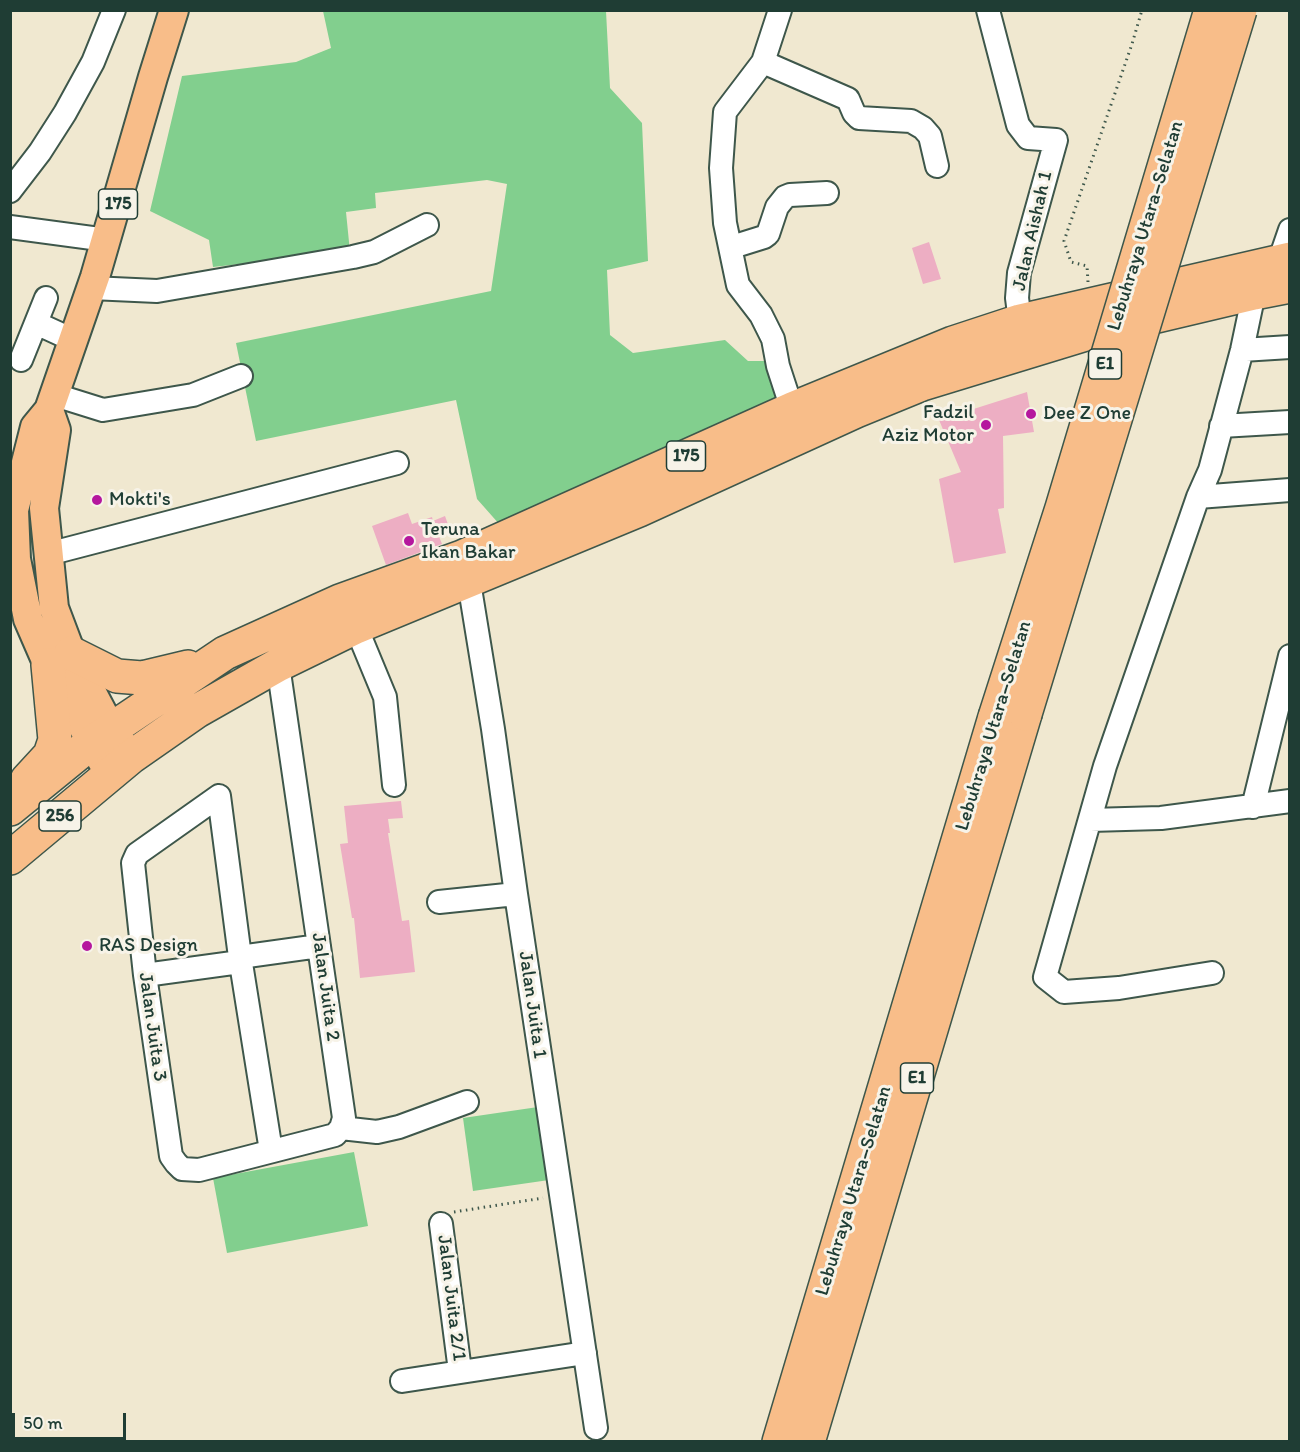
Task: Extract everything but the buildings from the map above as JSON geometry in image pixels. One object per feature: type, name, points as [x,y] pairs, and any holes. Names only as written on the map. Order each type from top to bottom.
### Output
[{"type":"highway","name":"Lebuhraya Utara–Selatan","points":[[808,1442],[1010,715],[1062,508],[1211,10]]},
{"type":"highway","name":"Lebuhraya Utara–Selatan","points":[[779,1442],[1010,715],[1240,10]]},
{"type":"highway","name":"175","points":[[101,736],[225,653],[340,601],[462,557],[792,409],[953,343],[1020,321],[1287,259]]},
{"type":"highway","name":"175","points":[[120,766],[197,711],[278,665],[356,627],[639,510],[856,411],[922,384],[1102,329],[1254,293],[1287,259]]},
{"type":"highway","points":[[10,796],[34,774],[50,755],[55,740],[59,659],[117,676],[142,678],[187,667],[225,653]]},
{"type":"highway","name":"256","points":[[10,809],[101,736]]},
{"type":"highway","name":"256","points":[[10,858],[120,766]]},
{"type":"main road","name":"175","points":[[120,766],[59,659],[28,619],[16,559],[14,510],[35,427],[52,403],[107,240],[174,10]]},
{"type":"main road","name":"175","points":[[52,403],[56,430],[44,508],[59,659]]},
{"type":"street","points":[[10,191],[66,113],[93,63],[114,10]]},
{"type":"street","points":[[780,10],[763,62],[725,112],[721,168],[725,223],[732,247],[738,285],[761,315],[773,339],[778,366],[792,409]]},
{"type":"street","name":"Jalan Aishah 1","points":[[988,10],[1018,125],[1028,138],[1056,140],[1019,273],[1017,298],[1020,321]]},
{"type":"street","points":[[763,62],[848,99],[854,113],[860,118],[911,121],[923,128],[930,136],[937,166]]},
{"type":"street","points":[[732,247],[768,234],[777,207],[785,197],[828,193]]},
{"type":"street","points":[[91,288],[157,291],[353,258],[374,252],[427,225]]},
{"type":"street","points":[[10,227],[107,240]]},
{"type":"street","points":[[1212,973],[1119,988],[1064,992],[1045,976],[1105,766],[1198,497],[1210,470],[1242,350],[1254,293]]},
{"type":"street","points":[[21,360],[46,298]]},
{"type":"street","points":[[36,323],[73,340]]},
{"type":"street","points":[[1242,350],[1290,347]]},
{"type":"street","points":[[52,403],[103,410],[193,395],[241,376]]},
{"type":"street","points":[[1221,426],[1290,422]]},
{"type":"street","points":[[48,554],[397,463]]},
{"type":"street","points":[[1198,497],[1290,490]]},
{"type":"street","name":"Jalan Juita 1","points":[[469,582],[493,729],[596,1428]]},
{"type":"street","points":[[356,627],[385,697],[394,785]]},
{"type":"street","points":[[1253,807],[1289,657]]},
{"type":"street","name":"Jalan Juita 2","points":[[278,665],[344,1118],[341,1128]]},
{"type":"street","name":"Jalan Juita 3","points":[[240,960],[219,796],[137,854],[133,862],[145,975],[171,1156],[182,1168],[200,1170],[271,1151]]},
{"type":"street","points":[[1090,820],[1161,818],[1290,801]]},
{"type":"street","points":[[439,902],[516,894]]},
{"type":"street","points":[[145,975],[319,946]]},
{"type":"street","points":[[240,960],[271,1151],[335,1135],[341,1128],[377,1132],[399,1127],[467,1102]]},
{"type":"street","name":"Jalan Juita 2/1","points":[[441,1224],[460,1371]]},
{"type":"street","points":[[402,1381],[585,1353]]},
{"type":"path","points":[[1090,304],[1087,266],[1071,262],[1064,241],[1142,10]]},
{"type":"path","points":[[441,1224],[444,1216],[452,1212],[562,1195]]},
{"type":"green space","points":[[323,11],[606,11],[610,88],[642,123],[648,261],[607,270],[610,335],[633,353],[725,340],[748,361],[765,361],[778,404],[500,525],[477,499],[456,400],[256,441],[236,343],[491,291],[507,184],[487,180],[375,193],[376,208],[346,212],[350,252],[213,267],[209,240],[150,211],[182,76],[296,62],[331,48]]},
{"type":"green space","points":[[538,1107],[549,1180],[473,1191],[463,1118]]},
{"type":"green space","points":[[354,1152],[368,1226],[227,1253],[213,1178]]},
{"type":"place","name":"Dee Z One","points":[[1031,414]]},
{"type":"place","name":"Fadzil Aziz Motor","points":[[986,425]]},
{"type":"place","name":"Mokti's","points":[[97,500]]},
{"type":"place","name":"Teruna Ikan Bakar","points":[[409,541]]},
{"type":"place","name":"RAS Design","points":[[87,946]]}]
